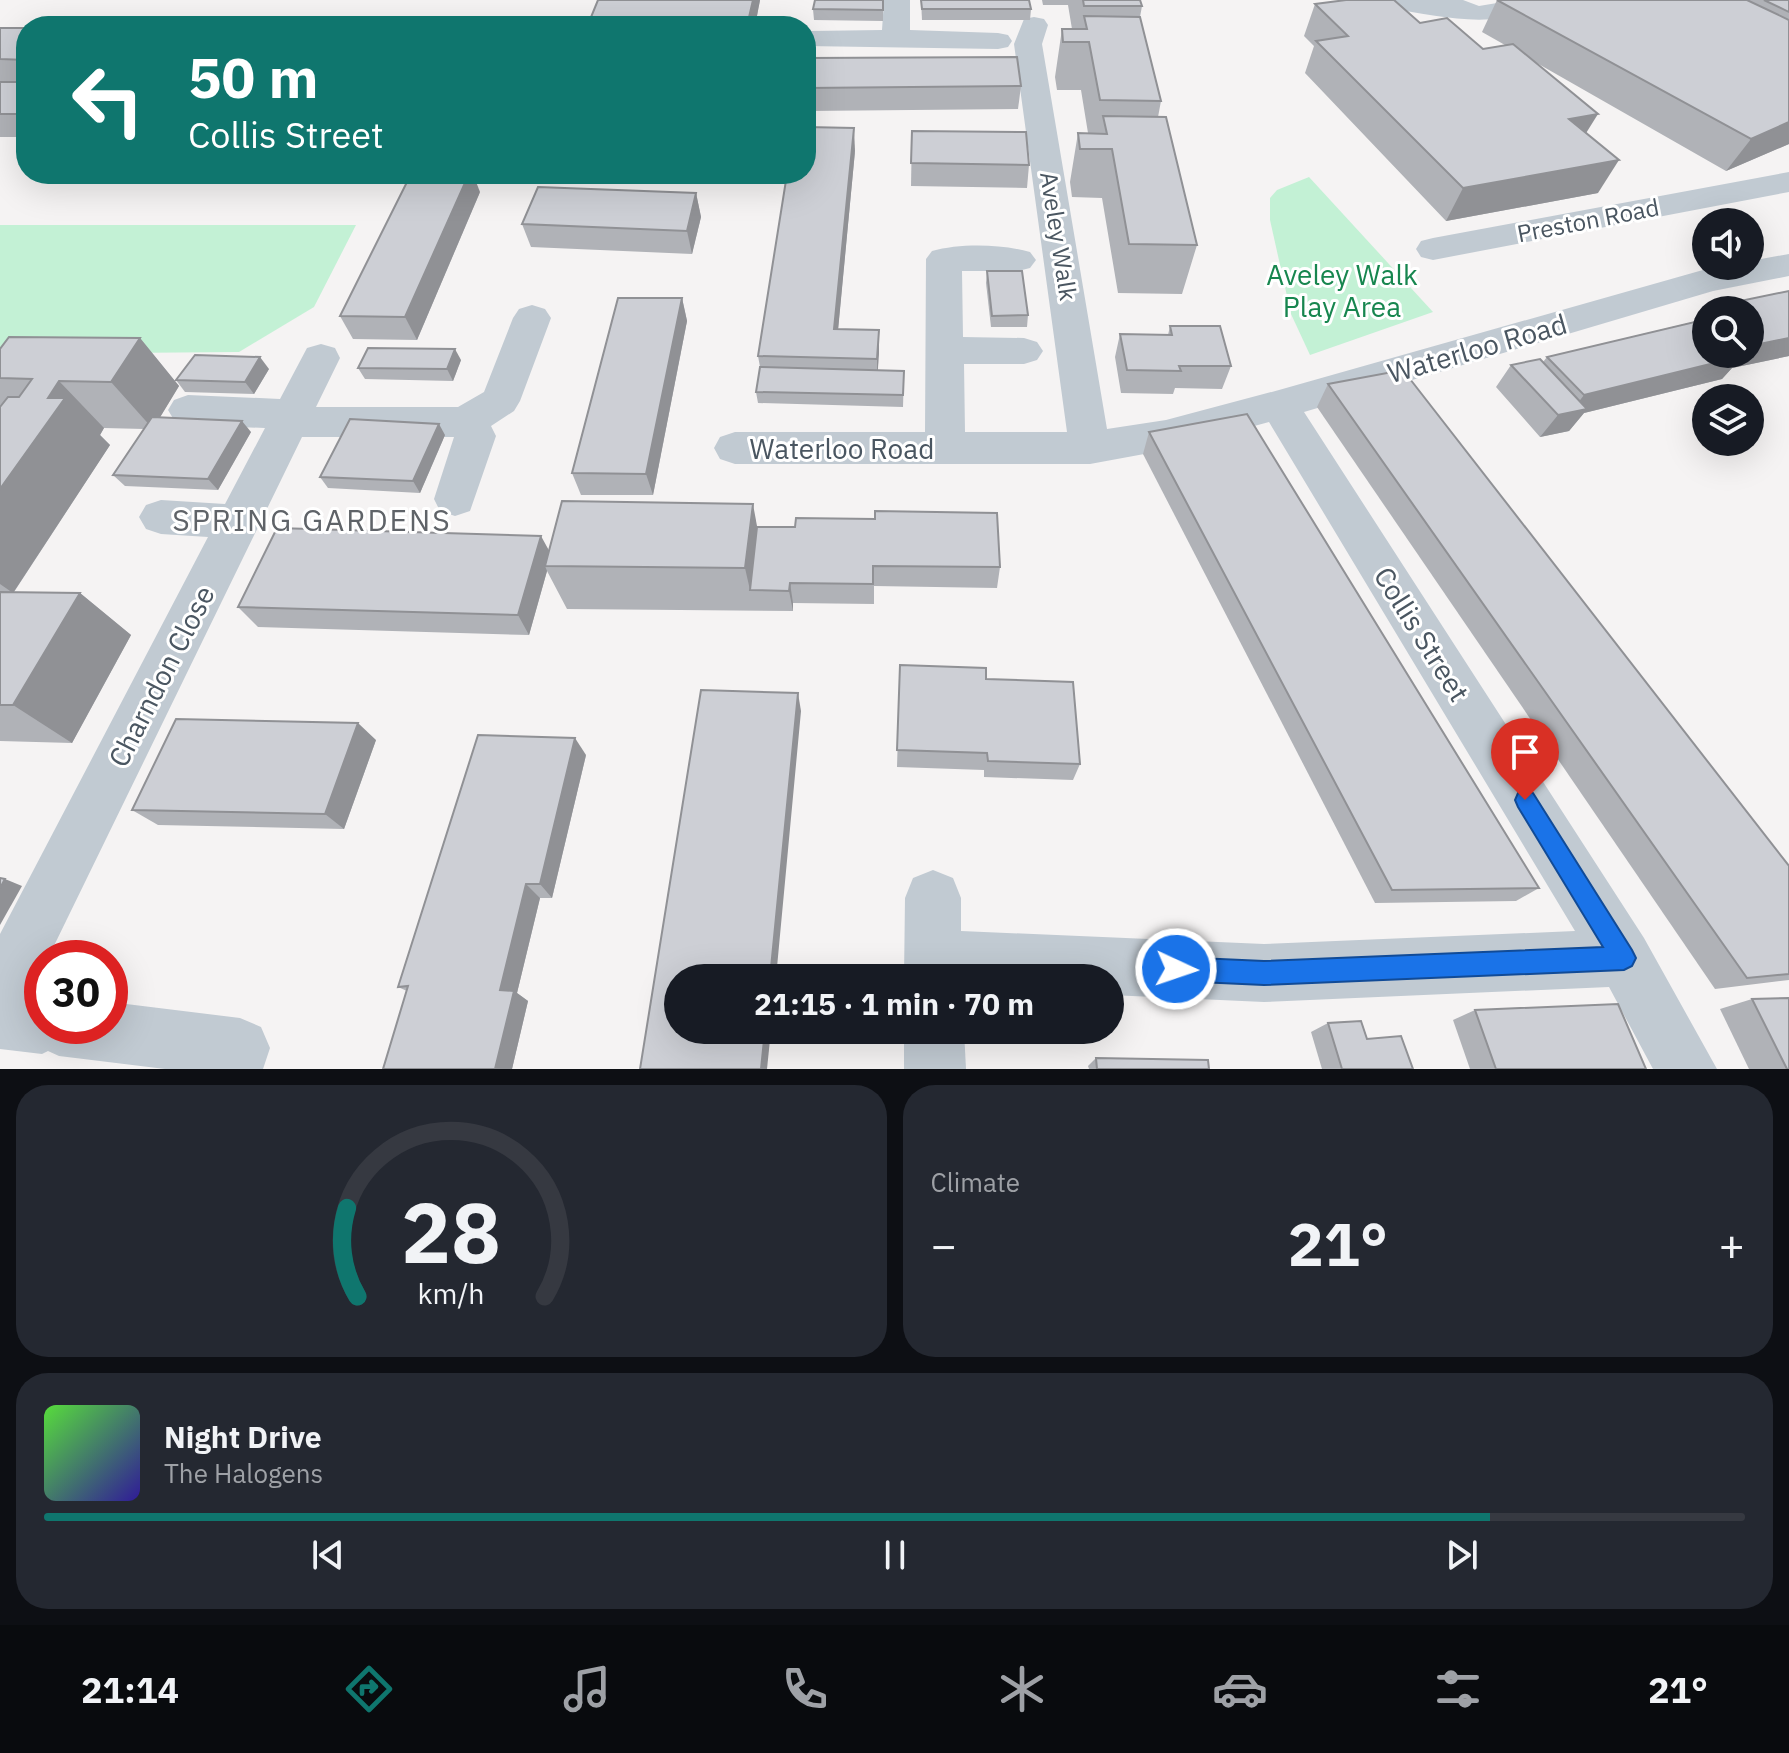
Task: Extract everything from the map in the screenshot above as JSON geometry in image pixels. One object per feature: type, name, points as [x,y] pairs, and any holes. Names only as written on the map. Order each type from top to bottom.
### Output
[{"type":"street","points":[[896,38],[897,0]]},
{"type":"street","points":[[1387,0],[1457,6],[1484,15],[1543,0]]},
{"type":"street","name":"Aveley Walk","points":[[1034,25],[1028,44],[1090,448]]},
{"type":"street","points":[[816,39],[998,41]]},
{"type":"street","name":"Preston Road","points":[[1433,249],[1789,182]]},
{"type":"street","points":[[945,448],[944,259],[1018,260]]},
{"type":"street","name":"Waterloo Road","points":[[735,448],[1090,448],[1166,435],[1710,280],[1789,265]]},
{"type":"street","points":[[188,410],[290,418],[465,422],[500,401],[532,318]]},
{"type":"street","points":[[943,350],[1024,351]]},
{"type":"street","name":"Charndon Close","points":[[0,994],[321,358]]},
{"type":"street","name":"Collis Street","points":[[1279,405],[1624,958],[1686,1069]]},
{"type":"street","points":[[455,499],[476,436],[465,422]]},
{"type":"street","points":[[161,517],[239,522]]},
{"type":"street","points":[[933,898],[933,964]]},
{"type":"street","points":[[1124,971],[1264,973],[1624,958]]},
{"type":"street","points":[[0,1019],[24,1022]]},
{"type":"street","points":[[128,1034],[240,1048],[232,1069]]},
{"type":"street","points":[[934,1044],[935,1069]]},
{"type":"green space","name":"Aveley Walk Play Area","points":[[1309,177],[1433,312],[1310,355],[1291,314],[1270,220],[1270,198],[1277,190]]},
{"type":"green space","points":[[0,225],[356,225],[314,307],[239,352],[0,354]]},
{"type":"building","points":[[598,0],[753,0],[749,16],[591,16]]},
{"type":"building","points":[[815,0],[883,0],[883,10],[813,9]]},
{"type":"building","points":[[921,0],[1029,0],[1031,9],[922,9]]},
{"type":"building","points":[[1083,0],[1140,0],[1142,6],[1084,6]]},
{"type":"building","points":[[1346,0],[1394,0],[1420,23],[1447,18],[1483,49],[1513,44],[1598,114],[1569,119],[1619,160],[1463,188],[1316,41],[1348,36],[1315,4]]},
{"type":"building","points":[[1497,0],[1747,0],[1789,20],[1789,122],[1751,139]]},
{"type":"building","points":[[1764,0],[1789,0],[1789,12]]},
{"type":"building","points":[[1084,16],[1140,17],[1161,101],[1100,100],[1089,42],[1063,42],[1062,29],[1087,29]]},
{"type":"building","points":[[0,28],[16,28],[16,60],[0,59]]},
{"type":"building","points":[[1017,57],[1021,86],[816,88],[816,58]]},
{"type":"building","points":[[0,82],[16,82],[16,114],[0,114]]},
{"type":"building","points":[[1103,116],[1166,117],[1197,245],[1129,244],[1112,149],[1080,149],[1078,133],[1107,134]]},
{"type":"building","points":[[816,127],[854,128],[834,329],[879,330],[877,359],[758,356],[785,184],[816,184]]},
{"type":"building","points":[[912,131],[1026,132],[1029,165],[911,163]]},
{"type":"building","points":[[406,184],[465,184],[405,317],[340,316]]},
{"type":"building","points":[[538,187],[696,193],[687,231],[522,224]]},
{"type":"building","points":[[987,271],[1022,271],[1028,315],[992,316]]},
{"type":"building","points":[[1789,291],[1789,338],[1764,343],[1764,296]]},
{"type":"building","points":[[618,298],[682,298],[646,474],[572,473]]},
{"type":"building","points":[[1692,323],[1694,368],[1584,395],[1547,357]]},
{"type":"building","points":[[1170,326],[1220,326],[1231,366],[1179,366],[1181,371],[1127,370],[1120,334],[1172,335]]},
{"type":"building","points":[[9,337],[140,338],[111,382],[59,381],[48,398],[65,398],[0,489],[0,407],[8,397],[19,397],[32,379],[0,378],[0,349]]},
{"type":"building","points":[[368,348],[455,349],[447,369],[358,368]]},
{"type":"building","points":[[195,355],[260,357],[245,382],[176,380]]},
{"type":"building","points":[[1540,359],[1587,409],[1558,415],[1511,365]]},
{"type":"building","points":[[760,367],[904,371],[903,395],[756,392]]},
{"type":"building","points":[[1403,370],[1789,866],[1789,974],[1747,978],[1328,384]]},
{"type":"building","points":[[1247,414],[1539,888],[1392,890],[1149,432]]},
{"type":"building","points":[[152,417],[242,421],[208,479],[113,475]]},
{"type":"building","points":[[350,419],[439,424],[413,481],[320,477]]},
{"type":"building","points":[[562,501],[753,504],[745,568],[545,566]]},
{"type":"building","points":[[875,511],[997,513],[1000,567],[873,566],[873,584],[790,583],[789,591],[750,590],[757,527],[795,527],[796,518],[875,519]]},
{"type":"building","points":[[277,528],[541,536],[518,615],[238,607]]},
{"type":"building","points":[[0,592],[80,593],[13,705],[0,705]]},
{"type":"building","points":[[900,665],[986,668],[986,679],[1073,682],[1080,764],[988,761],[987,753],[897,750]]},
{"type":"building","points":[[701,690],[798,693],[771,964],[664,964],[664,1044],[764,1044],[761,1069],[640,1069]]},
{"type":"building","points":[[176,719],[358,723],[325,814],[132,810]]},
{"type":"building","points":[[478,735],[575,738],[540,884],[526,884],[500,990],[514,991],[495,1069],[383,1069],[408,986],[398,987]]},
{"type":"building","points":[[1789,998],[1789,1069],[1787,1069],[1752,999]]},
{"type":"building","points":[[1618,1004],[1646,1069],[1496,1069],[1475,1010]]},
{"type":"building","points":[[1361,1021],[1367,1039],[1401,1036],[1413,1069],[1342,1069],[1328,1023]]},
{"type":"building","points":[[1096,1058],[1208,1060],[1209,1069],[1097,1069]]},
{"type":"district","name":"SPRING GARDENS","points":[[312,519]]},
{"type":"route","points":[[1176,969],[1264,973],[1624,958],[1525,800]]}]
